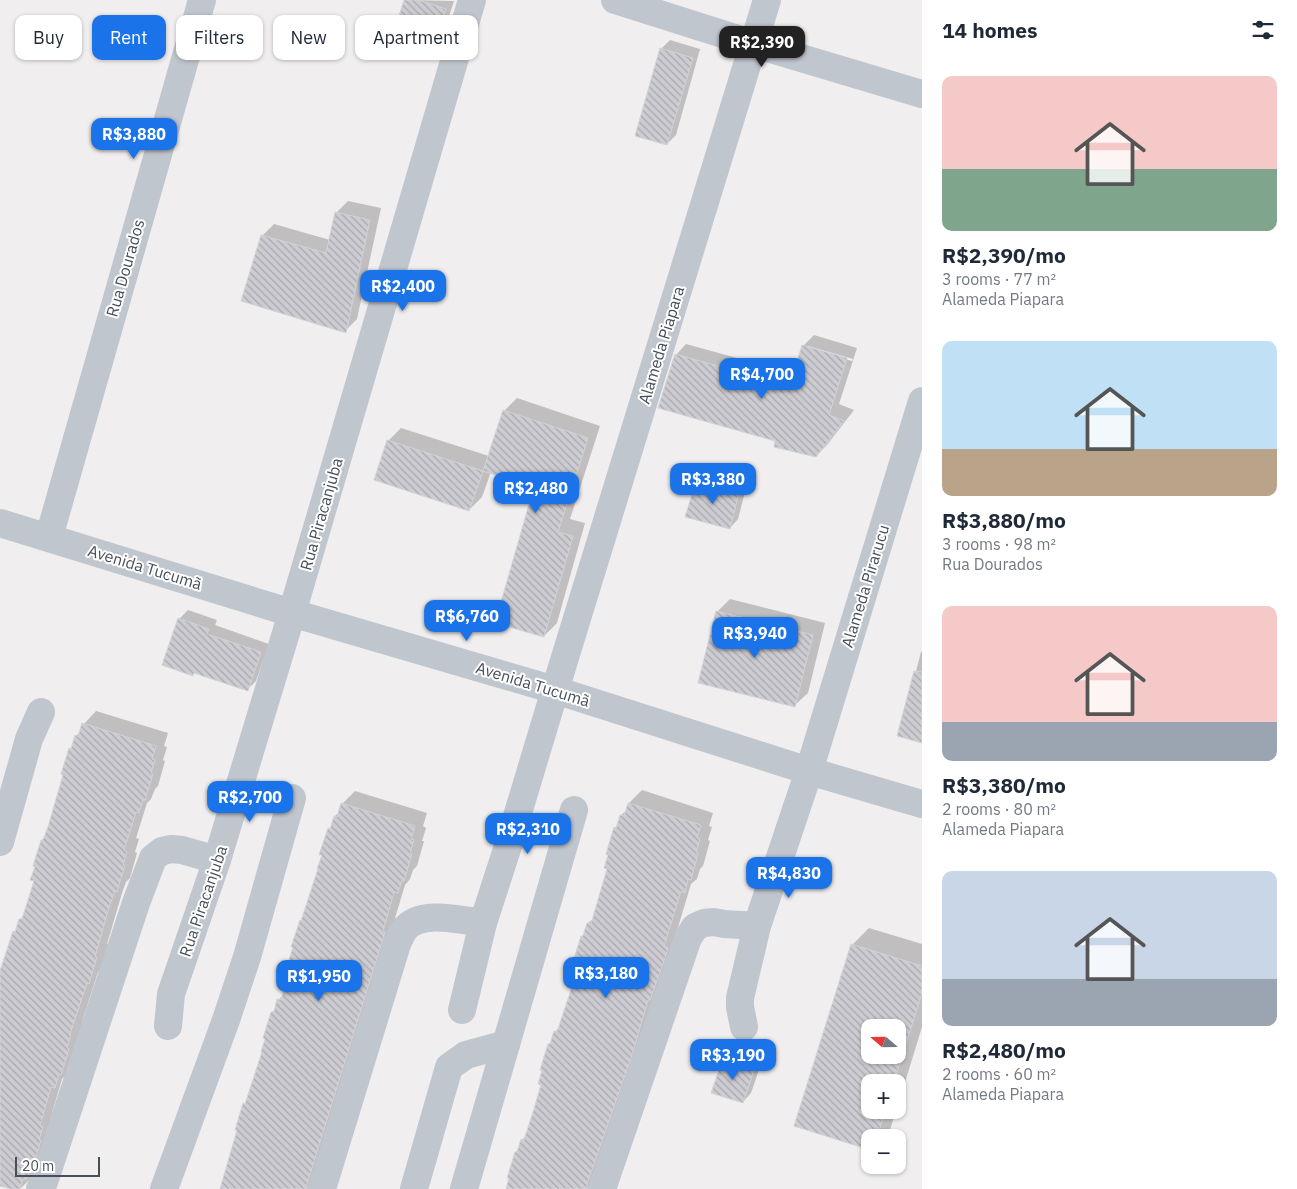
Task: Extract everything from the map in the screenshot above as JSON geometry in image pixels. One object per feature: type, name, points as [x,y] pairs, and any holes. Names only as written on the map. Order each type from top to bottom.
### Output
[{"type":"street","name":"Rua Dourados","points":[[49,537],[202,0]]},
{"type":"street","name":"Rua Piracanjuba","points":[[168,1026],[171,994],[217,860],[292,613],[472,0]]},
{"type":"street","points":[[615,0],[922,94]]},
{"type":"street","name":"Alameda Piapara","points":[[462,1010],[483,923],[767,0]]},
{"type":"street","name":"Alameda Pirarucu","points":[[809,771],[922,401]]},
{"type":"street","name":"Avenida Tucumã","points":[[0,523],[292,613],[555,690],[809,771],[922,804]]},
{"type":"street","points":[[0,842],[29,739],[41,712]]},
{"type":"street","points":[[744,1026],[740,998],[757,926],[809,771]]},
{"type":"street","points":[[164,1189],[247,957],[292,798]]},
{"type":"street","points":[[464,1189],[574,810]]},
{"type":"street","points":[[40,1189],[44,1182],[133,912],[153,858],[162,851],[171,849],[182,850],[217,860]]},
{"type":"street","points":[[322,1189],[397,944],[404,930],[412,923],[424,918],[439,917],[483,923]]},
{"type":"street","points":[[602,1189],[688,938],[695,927],[704,923],[714,922],[757,926]]},
{"type":"street","points":[[414,1189],[449,1067],[466,1055],[506,1044]]},
{"type":"building","points":[[404,0],[418,0],[446,9],[444,15],[399,15]]},
{"type":"building","points":[[660,48],[693,58],[667,145],[635,136]]},
{"type":"building","points":[[335,212],[370,220],[346,333],[241,301],[261,235],[326,253]]},
{"type":"building","points":[[802,345],[847,358],[829,415],[844,421],[816,457],[774,447],[775,441],[658,408],[675,354],[790,386]]},
{"type":"building","points":[[503,410],[588,438],[558,532],[573,536],[544,637],[495,623],[534,487],[483,471]]},
{"type":"building","points":[[387,440],[483,471],[469,511],[374,480]]},
{"type":"building","points":[[696,482],[739,492],[730,529],[685,517]]},
{"type":"building","points":[[716,611],[813,635],[795,707],[698,683]]},
{"type":"building","points":[[178,618],[209,629],[207,634],[261,652],[248,691],[194,673],[193,676],[162,665]]},
{"type":"building","points":[[914,671],[922,672],[922,743],[897,736]]},
{"type":"building","points":[[82,723],[156,746],[152,759],[155,760],[151,773],[153,774],[145,800],[143,800],[139,813],[136,812],[124,850],[127,852],[123,865],[125,865],[117,892],[115,891],[110,904],[89,984],[87,983],[70,1034],[67,1048],[69,1049],[61,1075],[59,1074],[55,1088],[51,1087],[40,1126],[43,1127],[39,1140],[41,1140],[33,1167],[31,1166],[27,1179],[23,1179],[20,1189],[11,1189],[0,1186],[0,971],[13,931],[15,932],[19,919],[22,919],[34,881],[30,880],[35,867],[33,866],[41,840],[43,840],[48,827],[63,775],[61,774],[69,748],[71,749],[75,735],[78,737]]},
{"type":"building","points":[[341,803],[415,826],[411,839],[414,840],[410,853],[412,854],[404,881],[402,880],[398,893],[394,892],[383,931],[385,932],[307,1189],[220,1189],[243,1103],[245,1104],[262,1052],[265,1039],[263,1038],[271,1012],[274,1012],[277,999],[281,1000],[292,961],[289,960],[293,947],[291,947],[318,869],[322,855],[319,855],[328,828],[330,829],[334,816],[337,817]]},
{"type":"building","points":[[628,803],[701,825],[697,838],[700,839],[696,853],[698,853],[691,880],[688,879],[685,893],[681,891],[664,946],[668,948],[664,961],[650,1000],[648,1000],[632,1055],[587,1184],[587,1189],[506,1189],[509,1178],[507,1178],[515,1152],[517,1152],[521,1139],[524,1140],[541,1085],[538,1084],[542,1071],[540,1070],[548,1044],[550,1044],[554,1031],[557,1032],[571,990],[574,977],[571,976],[575,963],[573,962],[581,936],[583,936],[587,923],[591,924],[607,869],[604,868],[608,855],[606,854],[614,827],[616,828],[620,815],[624,816]]},
{"type":"building","points":[[851,944],[922,966],[922,993],[906,1044],[906,1019],[861,1019],[861,1064],[900,1064],[897,1074],[861,1074],[861,1119],[882,1119],[880,1129],[861,1129],[861,1147],[794,1126]]},
{"type":"building","points":[[723,1059],[754,1070],[743,1103],[711,1093]]}]
